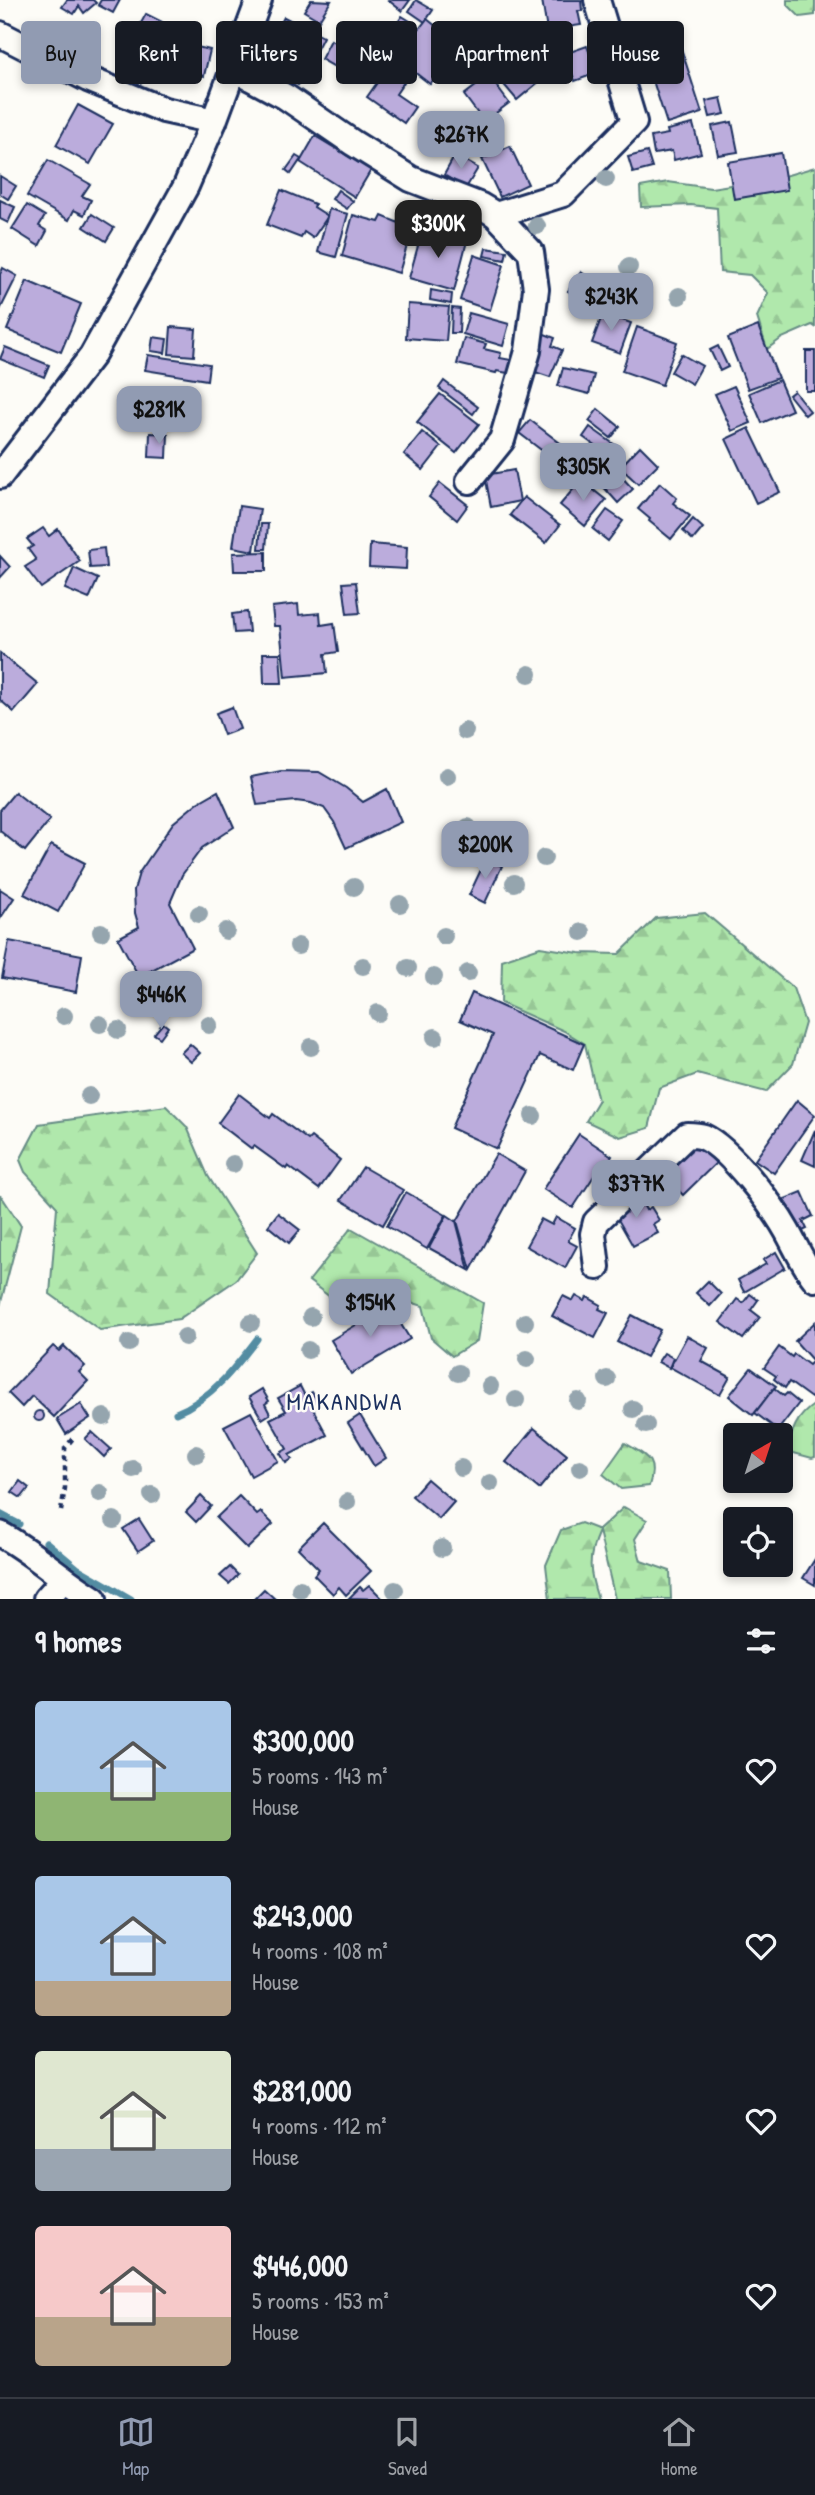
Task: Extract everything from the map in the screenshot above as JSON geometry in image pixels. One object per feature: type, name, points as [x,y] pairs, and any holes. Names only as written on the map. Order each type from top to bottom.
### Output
[{"type":"street","points":[[252,21],[260,0]]},
{"type":"street","points":[[496,215],[563,194],[634,122],[597,0]]},
{"type":"street","points":[[0,34],[88,79],[164,110],[214,121]]},
{"type":"street","points":[[0,477],[92,356],[187,186],[228,84]]},
{"type":"street","points":[[262,84],[411,178],[481,206],[496,215],[531,251],[536,289],[528,351],[502,440],[469,481]]},
{"type":"street","points":[[597,1267],[593,1234],[596,1222],[687,1135],[701,1136],[712,1142],[751,1180],[786,1229],[815,1279]]},
{"type":"street","points":[[0,1534],[23,1546],[63,1580],[94,1599]]},
{"type":"street","points":[[46,1599],[63,1580]]},
{"type":"path","points":[[61,1511],[65,1488],[65,1448],[74,1437]]},
{"type":"green space","points":[[787,0],[815,0],[815,15],[800,17],[787,4]]},
{"type":"green space","points":[[815,167],[815,327],[812,325],[782,338],[767,349],[757,317],[768,293],[750,275],[720,272],[717,208],[691,205],[641,207],[640,187],[668,182],[711,188],[781,177]]},
{"type":"green space","points":[[705,913],[793,988],[805,1023],[793,1064],[766,1092],[697,1074],[659,1088],[649,1128],[620,1137],[586,1121],[598,1101],[585,1044],[564,1031],[501,1003],[502,960],[540,947],[579,953],[619,954],[656,918]]},
{"type":"green space","points":[[166,1106],[187,1127],[208,1176],[257,1253],[236,1280],[179,1319],[100,1330],[50,1294],[57,1207],[25,1172],[20,1160],[39,1124]]},
{"type":"green space","points":[[0,1196],[21,1226],[0,1306]]},
{"type":"green space","points":[[351,1228],[483,1303],[477,1341],[452,1356],[431,1338],[423,1306],[392,1296],[347,1310],[309,1281]]},
{"type":"green space","points":[[815,1404],[815,1457],[812,1458],[793,1453],[793,1431],[803,1414]]},
{"type":"green space","points":[[625,1443],[644,1455],[651,1464],[649,1486],[621,1489],[603,1474]]},
{"type":"green space","points":[[624,1507],[647,1520],[635,1539],[641,1561],[670,1571],[671,1599],[615,1599],[599,1531],[591,1565],[598,1599],[550,1599],[546,1565],[561,1530],[581,1523],[599,1530]]},
{"type":"building","points":[[67,0],[93,0],[96,3],[84,13],[79,6],[74,14],[62,7]]},
{"type":"building","points":[[101,0],[120,0],[113,13],[98,5]]},
{"type":"building","points":[[311,0],[331,1],[319,20],[304,11]]},
{"type":"building","points":[[388,0],[410,0],[402,11]]},
{"type":"building","points":[[416,0],[433,10],[425,22],[409,11]]},
{"type":"building","points":[[542,0],[581,0],[582,11],[578,11],[581,25],[573,26],[573,21],[546,21]]},
{"type":"building","points":[[146,14],[160,21],[142,21]]},
{"type":"building","points":[[427,19],[431,22],[430,84],[417,74],[417,32]]},
{"type":"building","points":[[331,40],[336,43],[335,67],[322,57]]},
{"type":"building","points":[[587,46],[587,77],[575,81],[573,76],[573,51]]},
{"type":"building","points":[[202,48],[210,50],[202,76]]},
{"type":"building","points":[[684,57],[702,113],[667,124],[654,84],[684,84]]},
{"type":"building","points":[[376,84],[403,84],[396,94],[415,107],[404,123],[367,97]]},
{"type":"building","points":[[478,84],[495,84],[509,103],[484,122],[464,95]]},
{"type":"building","points":[[503,84],[536,84],[517,100]]},
{"type":"building","points":[[721,98],[725,114],[710,117],[706,101]]},
{"type":"building","points":[[78,105],[113,124],[90,164],[56,145]]},
{"type":"building","points":[[732,122],[738,152],[718,155],[712,126]]},
{"type":"building","points":[[693,124],[701,153],[674,160],[672,151],[654,154],[651,137],[668,134],[667,130]]},
{"type":"building","points":[[315,136],[371,170],[355,197],[300,162]]},
{"type":"building","points":[[510,146],[528,184],[500,197],[482,159]]},
{"type":"building","points":[[647,152],[652,168],[633,173],[628,157]]},
{"type":"building","points":[[781,153],[787,190],[734,199],[728,162]]},
{"type":"building","points":[[455,155],[478,168],[466,188],[444,175]]},
{"type":"building","points":[[296,156],[301,159],[291,174],[286,170]]},
{"type":"building","points":[[48,160],[90,184],[82,196],[91,200],[84,215],[74,210],[69,220],[27,196]]},
{"type":"building","points":[[0,176],[16,186],[8,199],[0,194]]},
{"type":"building","points":[[281,190],[315,204],[314,207],[328,216],[313,238],[304,232],[301,238],[267,225]]},
{"type":"building","points":[[338,190],[353,201],[347,209],[332,199]]},
{"type":"building","points":[[0,200],[15,207],[8,223],[0,219]]},
{"type":"building","points":[[27,205],[45,216],[39,226],[47,231],[39,246],[12,229]]},
{"type":"building","points":[[329,209],[348,214],[336,257],[318,252]]},
{"type":"building","points":[[92,214],[114,228],[106,241],[84,227]]},
{"type":"building","points":[[353,215],[379,222],[382,216],[404,225],[402,229],[411,232],[399,273],[342,256]]},
{"type":"building","points":[[423,228],[467,241],[454,291],[409,278]]},
{"type":"building","points":[[486,248],[507,251],[505,260],[484,256]]},
{"type":"building","points":[[474,255],[504,265],[490,310],[460,300]]},
{"type":"building","points":[[3,268],[17,276],[0,310],[0,274]]},
{"type":"building","points":[[581,272],[606,290],[593,308],[568,291]]},
{"type":"building","points":[[27,281],[81,304],[61,352],[7,330]]},
{"type":"building","points":[[431,290],[452,294],[451,304],[430,300]]},
{"type":"building","points":[[408,304],[449,307],[446,341],[406,338]]},
{"type":"building","points":[[452,308],[460,309],[459,333],[451,333]]},
{"type":"building","points":[[469,313],[509,324],[503,346],[463,334]]},
{"type":"building","points":[[603,313],[631,323],[620,353],[592,343]]},
{"type":"building","points":[[758,326],[778,378],[748,389],[728,338]]},
{"type":"building","points":[[171,327],[196,329],[194,356],[169,354]]},
{"type":"building","points":[[637,327],[677,342],[662,385],[622,371]]},
{"type":"building","points":[[537,331],[555,338],[552,346],[562,350],[550,377],[523,368]]},
{"type":"building","points":[[153,337],[167,339],[165,353],[151,351]]},
{"type":"building","points":[[464,338],[486,344],[484,349],[501,353],[500,358],[511,360],[508,373],[457,364]]},
{"type":"building","points":[[718,346],[728,367],[720,371],[710,350]]},
{"type":"building","points":[[5,347],[49,365],[44,377],[0,359]]},
{"type":"building","points":[[806,351],[815,351],[815,391],[806,391]]},
{"type":"building","points":[[681,354],[702,366],[692,384],[671,372]]},
{"type":"building","points":[[148,355],[209,364],[207,380],[145,370]]},
{"type":"building","points":[[563,368],[594,375],[589,394],[558,386]]},
{"type":"building","points":[[779,380],[792,410],[762,423],[749,393]]},
{"type":"building","points":[[444,381],[478,407],[473,414],[439,388]]},
{"type":"building","points":[[734,386],[751,423],[732,431],[715,394]]},
{"type":"building","points":[[794,391],[810,411],[805,415],[789,395]]},
{"type":"building","points":[[440,394],[479,424],[456,453],[417,422]]},
{"type":"building","points":[[598,409],[620,427],[611,438],[589,421]]},
{"type":"building","points":[[530,420],[564,446],[553,459],[519,433]]},
{"type":"building","points":[[590,427],[615,445],[608,455],[583,437]]},
{"type":"building","points":[[749,428],[780,492],[756,503],[726,439]]},
{"type":"building","points":[[422,432],[441,447],[423,470],[404,454]]},
{"type":"building","points":[[150,433],[168,434],[167,458],[149,457]]},
{"type":"building","points":[[640,446],[658,464],[638,484],[620,467]]},
{"type":"building","points":[[605,459],[633,489],[618,503],[591,473]]},
{"type":"building","points":[[514,470],[520,501],[491,507],[485,475]]},
{"type":"building","points":[[581,480],[606,500],[585,526],[560,505]]},
{"type":"building","points":[[440,483],[468,505],[457,520],[429,497]]},
{"type":"building","points":[[660,483],[677,498],[673,503],[690,516],[671,539],[638,509]]},
{"type":"building","points":[[524,497],[560,525],[546,543],[510,515]]},
{"type":"building","points":[[239,506],[260,509],[254,551],[233,547]]},
{"type":"building","points":[[607,510],[623,521],[608,541],[593,529]]},
{"type":"building","points":[[693,519],[703,528],[693,540],[683,531]]},
{"type":"building","points":[[261,524],[268,524],[266,549],[259,549]]},
{"type":"building","points":[[43,528],[49,536],[58,529],[80,561],[41,588],[25,567],[36,560],[28,549],[33,546],[27,539]]},
{"type":"building","points":[[370,544],[407,547],[406,569],[369,567]]},
{"type":"building","points":[[104,548],[106,567],[90,568],[88,550]]},
{"type":"building","points":[[266,552],[266,571],[234,571],[233,553]]},
{"type":"building","points":[[0,556],[10,567],[0,578]]},
{"type":"building","points":[[74,568],[98,579],[89,599],[65,589]]},
{"type":"building","points":[[356,582],[360,613],[347,614],[343,583]]},
{"type":"building","points":[[298,604],[299,615],[320,613],[321,625],[334,623],[338,652],[325,654],[327,673],[285,677],[280,626],[274,626],[272,607]]},
{"type":"building","points":[[247,612],[249,632],[234,633],[232,614]]},
{"type":"building","points":[[0,653],[38,684],[14,712],[0,700]]},
{"type":"building","points":[[263,653],[280,653],[282,683],[264,683]]},
{"type":"building","points":[[232,707],[240,729],[224,735],[216,713]]},
{"type":"building","points":[[281,771],[319,772],[363,802],[387,789],[401,822],[346,848],[324,808],[296,801],[257,805],[251,777]]},
{"type":"building","points":[[218,791],[234,827],[202,848],[182,875],[170,903],[193,948],[139,977],[118,938],[139,927],[134,890],[139,873],[173,823],[197,803]]},
{"type":"building","points":[[15,792],[50,820],[25,851],[0,831],[0,810]]},
{"type":"building","points":[[51,845],[85,863],[58,912],[24,894]]},
{"type":"building","points":[[486,859],[502,866],[485,903],[469,895]]},
{"type":"building","points":[[0,889],[14,898],[0,919]]},
{"type":"building","points":[[9,941],[82,955],[76,992],[2,978]]},
{"type":"building","points":[[472,993],[584,1044],[573,1070],[540,1055],[497,1149],[451,1128],[493,1035],[460,1020]]},
{"type":"building","points":[[163,1023],[168,1027],[160,1038],[154,1034]]},
{"type":"building","points":[[190,1044],[200,1053],[191,1062],[181,1053]]},
{"type":"building","points":[[239,1094],[270,1118],[273,1114],[308,1140],[311,1137],[340,1160],[319,1189],[288,1166],[286,1169],[254,1146],[252,1149],[218,1123]]},
{"type":"building","points":[[797,1100],[815,1115],[774,1173],[755,1160]]},
{"type":"building","points":[[815,1130],[815,1166],[802,1160]]},
{"type":"building","points":[[579,1134],[612,1156],[598,1178],[594,1176],[573,1208],[543,1189]]},
{"type":"building","points":[[694,1141],[716,1163],[683,1195],[661,1173]]},
{"type":"building","points":[[496,1154],[525,1171],[471,1270],[457,1221]]},
{"type":"building","points":[[363,1167],[403,1190],[383,1225],[341,1200]]},
{"type":"building","points":[[406,1192],[446,1215],[427,1249],[387,1226]]},
{"type":"building","points":[[802,1192],[813,1216],[803,1221],[807,1229],[796,1234],[780,1201]]},
{"type":"building","points":[[638,1195],[646,1210],[651,1207],[659,1220],[653,1224],[658,1233],[633,1246],[612,1209]]},
{"type":"building","points":[[278,1213],[300,1230],[289,1243],[268,1226]]},
{"type":"building","points":[[447,1215],[456,1221],[469,1270],[429,1248]]},
{"type":"building","points":[[556,1217],[575,1228],[568,1241],[577,1246],[565,1268],[526,1246],[541,1219],[552,1225]]},
{"type":"building","points":[[776,1252],[785,1268],[744,1292],[738,1280],[766,1264],[763,1260]]},
{"type":"building","points":[[708,1281],[721,1294],[710,1306],[696,1293]]},
{"type":"building","points":[[750,1294],[758,1300],[751,1310],[760,1317],[743,1339],[720,1322],[737,1299],[743,1303]]},
{"type":"building","points":[[563,1296],[573,1301],[576,1296],[585,1301],[587,1297],[601,1305],[599,1309],[608,1313],[595,1338],[552,1316]]},
{"type":"building","points":[[389,1305],[410,1339],[351,1374],[331,1340]]},
{"type":"building","points":[[632,1315],[660,1330],[646,1357],[617,1342]]},
{"type":"building","points":[[815,1322],[815,1359],[813,1361],[795,1341]]},
{"type":"building","points":[[687,1336],[708,1348],[701,1361],[730,1377],[720,1395],[670,1367]]},
{"type":"building","points":[[53,1346],[59,1351],[64,1346],[85,1366],[79,1372],[88,1381],[54,1417],[32,1396],[22,1407],[8,1393]]},
{"type":"building","points":[[779,1347],[809,1365],[815,1362],[815,1393],[811,1398],[789,1382],[785,1388],[774,1379],[776,1376],[764,1368]]},
{"type":"building","points":[[664,1353],[673,1358],[669,1368],[658,1362]]},
{"type":"building","points":[[751,1368],[776,1386],[753,1415],[729,1396]]},
{"type":"building","points":[[300,1386],[305,1396],[312,1392],[320,1405],[313,1409],[327,1435],[289,1455],[292,1459],[286,1463],[280,1453],[287,1449],[270,1419],[286,1411],[278,1398]]},
{"type":"building","points":[[774,1388],[784,1396],[787,1393],[799,1403],[783,1423],[769,1423],[755,1413]]},
{"type":"building","points":[[262,1389],[269,1401],[265,1404],[270,1414],[262,1419],[249,1397]]},
{"type":"building","points":[[81,1404],[90,1418],[66,1434],[57,1419]]},
{"type":"building","points":[[39,1411],[43,1412],[43,1420],[39,1421],[35,1420],[34,1416],[35,1412]]},
{"type":"building","points":[[251,1412],[278,1461],[251,1476],[224,1426]]},
{"type":"building","points":[[360,1415],[386,1458],[374,1466],[348,1423]]},
{"type":"building","points":[[534,1428],[567,1455],[539,1489],[506,1462]]},
{"type":"building","points":[[92,1432],[111,1449],[104,1457],[85,1439]]},
{"type":"building","points":[[427,1479],[454,1502],[439,1519],[412,1496]]},
{"type":"building","points":[[20,1481],[29,1488],[21,1498],[12,1492]]},
{"type":"building","points":[[201,1496],[211,1506],[196,1522],[186,1512]]},
{"type":"building","points":[[239,1496],[257,1515],[261,1512],[273,1524],[247,1549],[216,1518]]},
{"type":"building","points":[[139,1519],[153,1541],[138,1551],[123,1529]]},
{"type":"building","points":[[323,1523],[371,1571],[346,1595],[339,1587],[333,1594],[314,1575],[319,1569],[298,1548]]},
{"type":"building","points":[[815,1559],[815,1585],[803,1578]]},
{"type":"building","points":[[230,1567],[238,1575],[229,1584],[220,1576]]},
{"type":"building","points":[[369,1585],[383,1599],[349,1598],[360,1587],[363,1590]]},
{"type":"building","points":[[264,1589],[275,1599],[254,1599]]},
{"type":"waterway","points":[[176,1413],[211,1391],[257,1339]]},
{"type":"waterway","points":[[0,1514],[19,1524]]},
{"type":"waterway","points":[[46,1542],[77,1568],[131,1599]]},
{"type":"district","name":"MAKANDWA","points":[[345,1402]]}]
